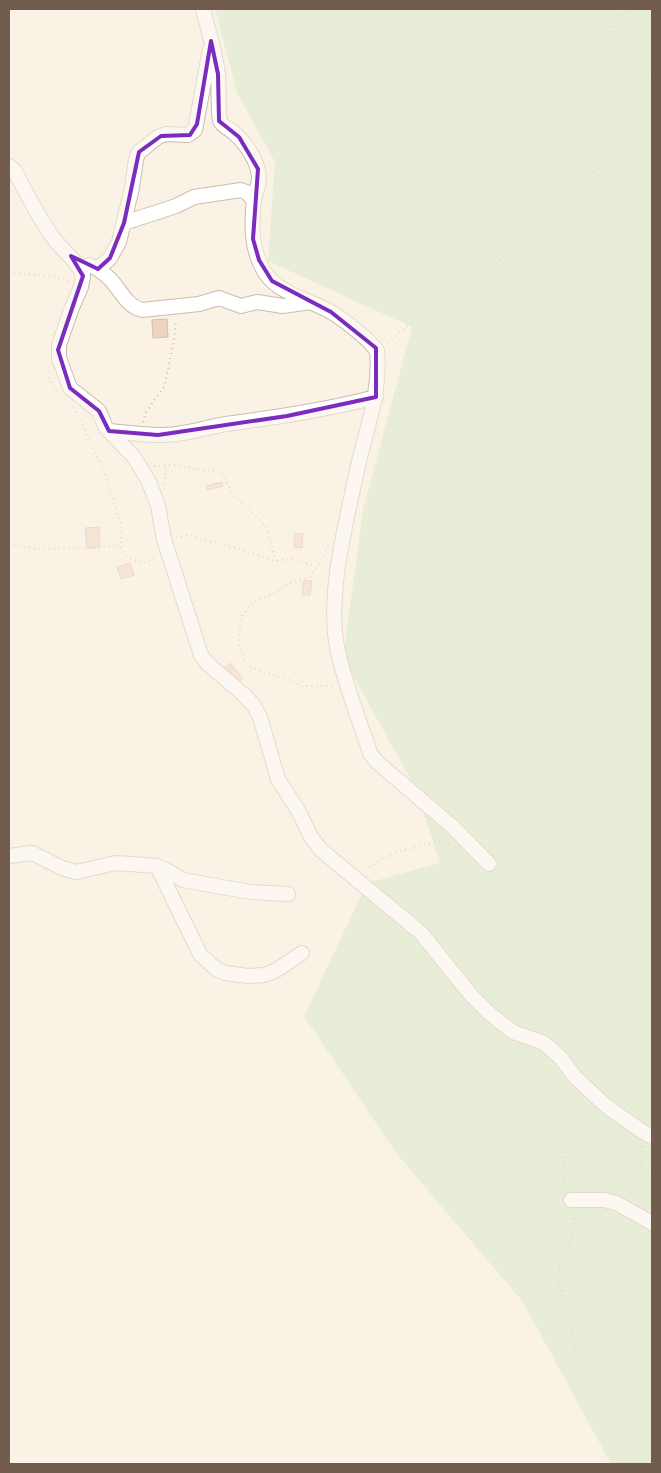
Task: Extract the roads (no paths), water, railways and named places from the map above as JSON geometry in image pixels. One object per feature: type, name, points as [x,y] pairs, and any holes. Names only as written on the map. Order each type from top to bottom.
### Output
[{"type":"street","points":[[202,9],[218,74],[219,119],[239,137],[258,169],[259,181],[254,200],[253,239],[262,267],[272,281],[292,294],[330,312],[376,348],[376,397],[346,523],[335,593],[337,646],[370,753],[374,759],[453,827],[489,864]]},
{"type":"street","points":[[98,269],[116,250],[124,223],[139,152],[158,137],[166,134],[188,135],[195,130],[211,41]]},
{"type":"street","points":[[9,166],[15,172],[39,218],[56,242],[71,256],[83,276],[59,345],[59,358],[70,388],[99,411],[108,431],[134,456],[154,491],[165,544],[201,655],[207,663],[254,706],[260,717],[278,779],[299,812],[311,837],[321,850],[340,867],[357,878],[421,933],[471,996],[489,1013],[513,1032],[544,1043],[552,1049],[575,1077],[596,1097],[649,1135]]},
{"type":"street","points":[[124,223],[176,206],[194,197],[241,190],[254,200]]},
{"type":"street","points":[[71,256],[98,269],[111,279],[127,300],[138,309],[151,310],[199,304],[222,298],[241,306],[257,302],[283,306],[310,302]]},
{"type":"street","points":[[108,431],[158,435],[180,434],[223,425],[330,408],[376,397]]},
{"type":"street","points":[[9,856],[32,853],[62,868],[76,872],[116,864],[157,866],[184,880],[241,891],[288,894]]},
{"type":"street","points":[[157,866],[200,954],[216,969],[225,973],[248,976],[264,975],[275,971],[302,953]]},
{"type":"street","points":[[571,1200],[604,1200],[616,1203],[652,1223]]}]
